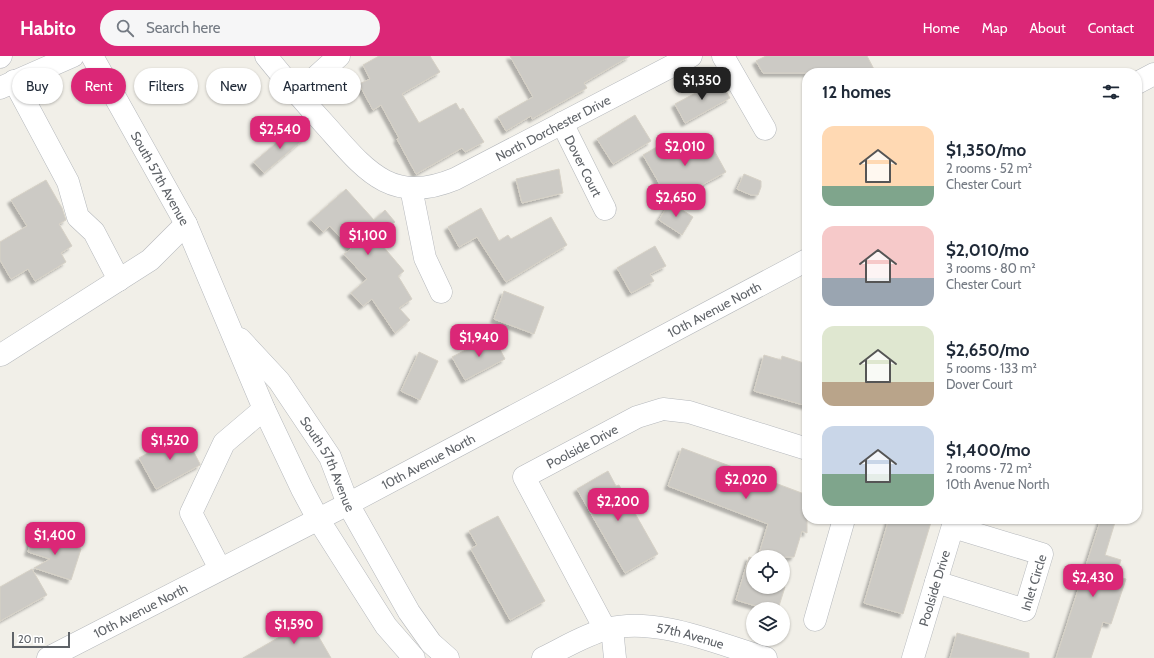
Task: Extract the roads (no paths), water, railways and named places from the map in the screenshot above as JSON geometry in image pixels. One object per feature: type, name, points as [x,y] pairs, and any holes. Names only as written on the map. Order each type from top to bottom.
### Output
[{"type":"street","points":[[73,56],[7,85],[68,182],[78,217],[94,232],[119,280]]},
{"type":"street","name":"South 57th Avenue","points":[[92,56],[186,224],[264,409],[318,519],[386,626],[414,658]]},
{"type":"street","name":"North Dorchester Drive","points":[[266,56],[276,68]]},
{"type":"street","points":[[326,68],[339,56]]},
{"type":"street","name":"North Dorchester Drive","points":[[306,104],[369,172],[394,185],[411,188],[427,188],[455,179],[691,56]]},
{"type":"street","points":[[723,56],[765,129]]},
{"type":"street","points":[[1142,80],[1154,74]]},
{"type":"street","name":"Dover Court","points":[[562,123],[605,209]]},
{"type":"street","points":[[411,188],[425,258],[441,292]]},
{"type":"street","points":[[1,355],[150,260],[186,224]]},
{"type":"street","name":"10th Avenue North","points":[[48,658],[348,504],[802,263]]},
{"type":"street","name":"South 57th Avenue","points":[[229,327],[279,381],[330,457],[348,504],[409,612],[431,643],[448,658]]},
{"type":"street","points":[[220,569],[191,513],[224,443],[264,409]]},
{"type":"street","name":"Poolside Drive","points":[[615,658],[608,628],[524,477],[637,417],[662,409],[690,412],[802,446]]},
{"type":"street","points":[[815,620],[843,524]]},
{"type":"street","name":"Poolside Drive","points":[[913,658],[954,524]]},
{"type":"street","name":"Inlet Circle","points":[[936,582],[1025,610],[1042,554],[957,524]]},
{"type":"street","name":"57th Avenue","points":[[543,658],[608,628],[633,625],[662,627],[766,658]]}]
